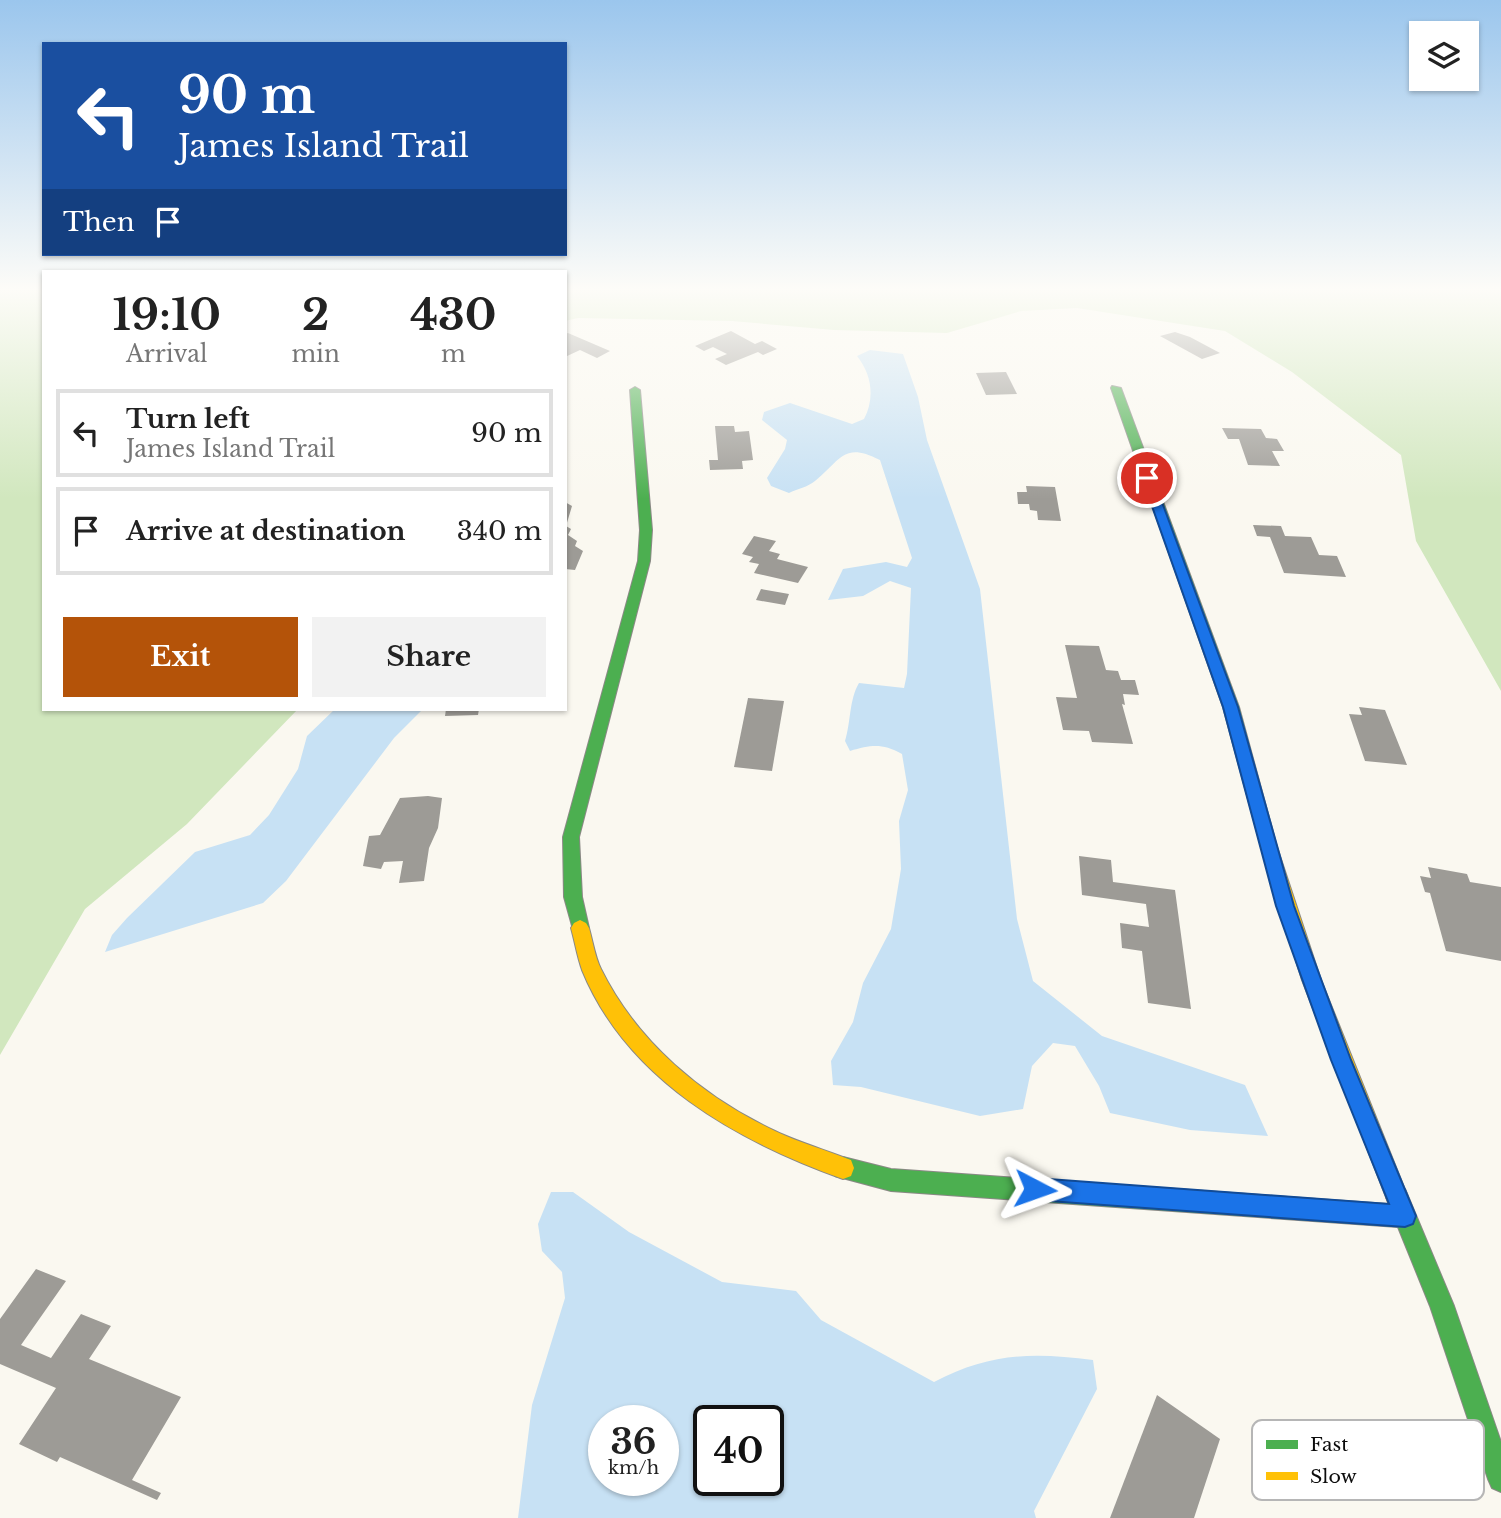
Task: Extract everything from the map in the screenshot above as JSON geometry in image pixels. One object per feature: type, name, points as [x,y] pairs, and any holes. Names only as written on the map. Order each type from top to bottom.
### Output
[{"type":"street","points":[[1116,388],[1231,707],[1285,906],[1341,1060],[1442,1306],[1481,1420]]},
{"type":"street","points":[[635,390],[646,530],[644,561],[571,837],[570,880],[576,920],[589,959],[611,1006],[633,1034],[678,1081],[725,1118],[776,1144],[844,1170],[891,1180],[1405,1216]]},
{"type":"street","points":[[1484,1429],[1501,1479]]},
{"type":"green space","points":[[0,358],[42,358],[42,711],[296,711],[187,824],[85,909],[0,1055]]},
{"type":"green space","points":[[1269,358],[1501,358],[1501,691],[1416,541],[1401,455],[1292,372]]},
{"type":"water","points":[[858,358],[904,358],[918,397],[927,440],[980,589],[1017,919],[1033,981],[1102,1036],[1245,1085],[1268,1136],[1190,1130],[1110,1113],[1099,1086],[1075,1046],[1053,1043],[1032,1066],[1023,1109],[980,1116],[861,1087],[833,1085],[831,1061],[853,1022],[863,983],[891,929],[901,869],[899,821],[908,790],[902,754],[876,746],[850,751],[845,741],[853,697],[859,683],[904,688],[911,588],[890,581],[863,596],[828,600],[843,569],[886,562],[907,567],[912,558],[880,460],[858,452],[850,453],[837,460],[812,483],[789,493],[771,486],[767,478],[785,449],[787,440],[762,420],[764,412],[790,403],[852,424],[864,419],[871,395],[869,379]]},
{"type":"water","points":[[333,711],[421,711],[394,738],[286,881],[263,903],[105,952],[112,935],[127,918],[195,852],[250,835],[269,815],[298,769],[307,736]]},
{"type":"water","points":[[551,1192],[573,1192],[629,1232],[722,1282],[796,1291],[821,1320],[934,1382],[954,1372],[992,1360],[1050,1356],[1093,1360],[1097,1389],[1034,1511],[1036,1518],[518,1518],[532,1405],[565,1298],[562,1272],[542,1251],[538,1224]]},
{"type":"building","points":[[718,358],[744,358],[726,365],[715,359]]},
{"type":"building","points":[[1006,372],[1017,394],[986,395],[976,373]]},
{"type":"building","points":[[715,426],[734,426],[735,432],[749,431],[753,460],[742,461],[743,469],[710,470],[709,460],[718,460]]},
{"type":"building","points":[[1222,428],[1261,429],[1266,438],[1277,439],[1284,451],[1272,451],[1280,466],[1248,465],[1239,439],[1228,439]]},
{"type":"building","points":[[1026,486],[1055,487],[1061,521],[1038,520],[1037,511],[1030,510],[1029,504],[1018,504],[1017,492],[1027,492]]},
{"type":"building","points":[[567,503],[572,506],[567,523]]},
{"type":"building","points":[[1253,525],[1281,526],[1285,536],[1311,537],[1319,555],[1337,556],[1346,577],[1284,573],[1270,537],[1257,536]]},
{"type":"building","points":[[567,527],[571,529],[568,535],[577,541],[575,546],[583,551],[575,570],[567,569]]},
{"type":"building","points":[[754,536],[776,541],[769,551],[780,554],[777,559],[808,567],[798,583],[754,573],[759,564],[749,562],[753,557],[742,554]]},
{"type":"building","points":[[761,589],[789,594],[785,605],[756,600]]},
{"type":"building","points":[[1065,645],[1099,646],[1106,670],[1118,671],[1121,680],[1135,680],[1139,695],[1123,694],[1125,705],[1122,704],[1133,744],[1092,742],[1089,731],[1063,730],[1056,697],[1077,698]]},
{"type":"building","points":[[748,698],[784,701],[772,771],[734,767]]},
{"type":"building","points":[[1359,707],[1385,710],[1407,765],[1365,761],[1349,714],[1362,715]]},
{"type":"building","points":[[446,711],[479,711],[478,715],[445,716]]},
{"type":"building","points":[[400,798],[442,798],[438,828],[429,848],[424,881],[399,883],[403,861],[384,862],[381,869],[363,866],[369,836],[380,835]]},
{"type":"building","points":[[1079,856],[1111,860],[1113,882],[1175,890],[1191,1009],[1148,1003],[1142,951],[1122,948],[1120,923],[1149,927],[1146,904],[1082,895]]},
{"type":"building","points":[[1428,867],[1467,874],[1470,882],[1501,887],[1501,961],[1446,951],[1430,893],[1425,892],[1420,876],[1431,878]]},
{"type":"building","points":[[36,1269],[66,1281],[21,1345],[51,1358],[81,1314],[111,1326],[89,1359],[181,1397],[132,1480],[161,1493],[157,1500],[60,1457],[57,1462],[19,1444],[56,1388],[0,1364],[0,1319]]},
{"type":"building","points":[[1157,1395],[1220,1439],[1194,1518],[1110,1518]]},
{"type":"traffic: fast","points":[[1116,388],[1231,707],[1269,847]]},
{"type":"traffic: fast","points":[[580,928],[573,897],[571,837],[644,561],[646,530],[635,390]]},
{"type":"traffic: fast","points":[[843,1168],[891,1180],[1405,1216]]},
{"type":"traffic: fast","points":[[1397,1197],[1442,1306],[1481,1420]]},
{"type":"traffic: fast","points":[[1484,1429],[1501,1479]]},
{"type":"traffic: slow","points":[[1269,847],[1312,980],[1397,1197]]},
{"type":"traffic: slow","points":[[580,928],[592,970],[612,1006],[636,1039],[664,1068],[696,1095],[731,1118],[805,1155],[843,1168]]},
{"type":"route","points":[[1035,1189],[1405,1216],[1341,1060],[1285,906],[1231,707],[1147,478]]}]
